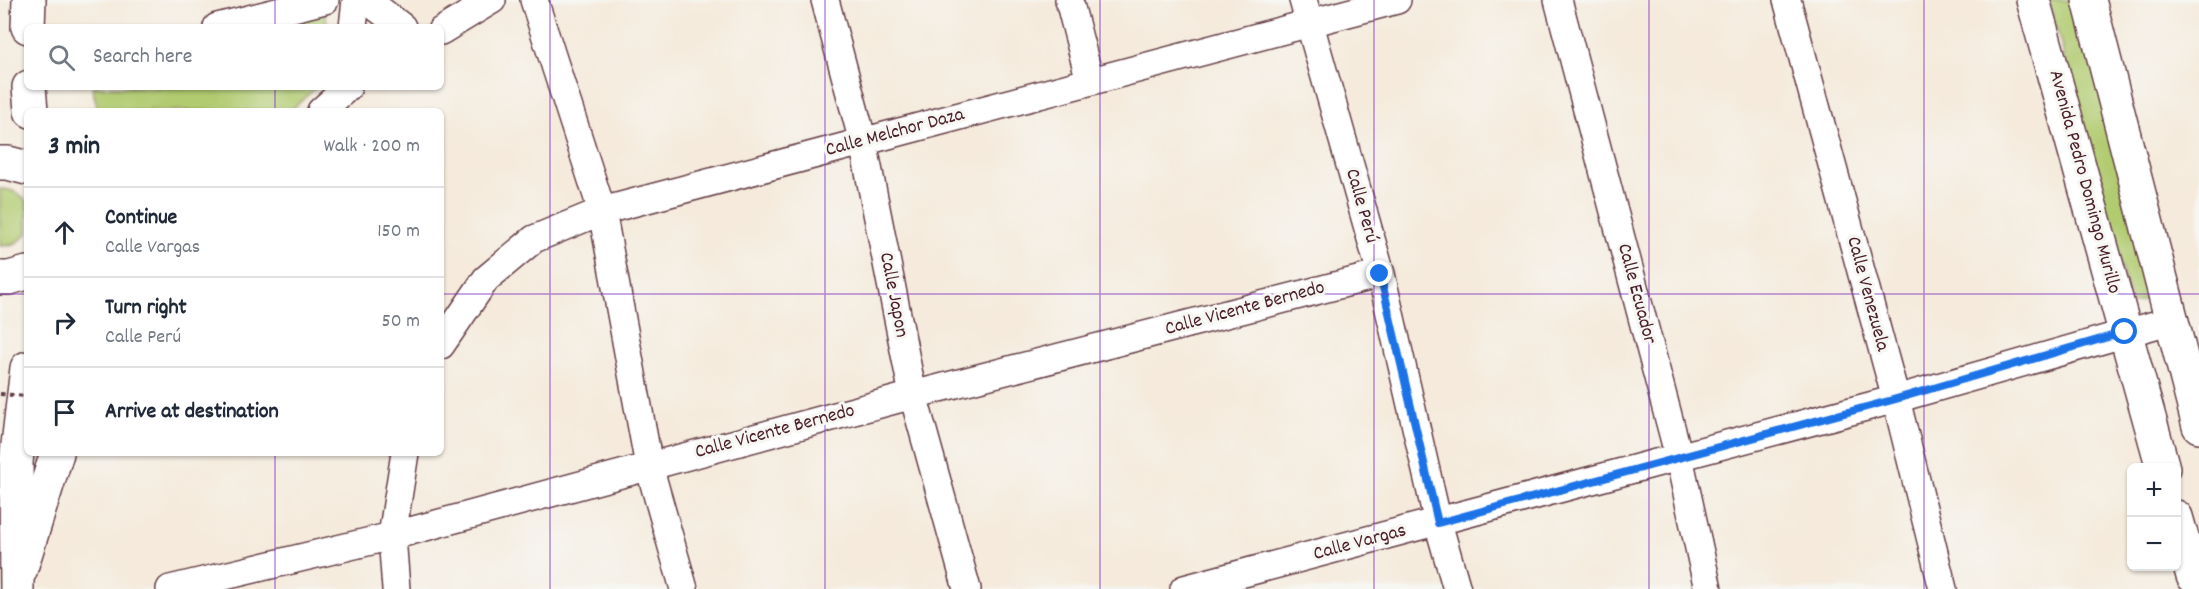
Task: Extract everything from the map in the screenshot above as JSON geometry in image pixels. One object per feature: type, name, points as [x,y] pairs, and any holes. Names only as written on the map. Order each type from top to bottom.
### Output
[{"type":"main road","points":[[28,24],[29,0]]},
{"type":"main road","name":"Avenida Pedro Domingo Murillo","points":[[2033,0],[2162,463]]},
{"type":"main road","points":[[2089,0],[2199,426]]},
{"type":"main road","points":[[29,90],[31,108]]},
{"type":"main road","points":[[0,163],[24,167]]},
{"type":"main road","points":[[0,278],[24,274]]},
{"type":"main road","points":[[17,585],[16,462],[24,394]]},
{"type":"main road","points":[[17,585],[56,456]]},
{"type":"main road","points":[[2181,539],[2190,578]]},
{"type":"street","points":[[229,24],[325,0]]},
{"type":"street","points":[[353,24],[356,0]]},
{"type":"street","points":[[367,0],[398,24]]},
{"type":"street","points":[[444,29],[492,0]]},
{"type":"street","points":[[534,0],[602,211],[649,466],[684,589]]},
{"type":"street","name":"Calle Japon","points":[[825,0],[863,142],[913,395],[966,589]]},
{"type":"street","points":[[1069,0],[1090,81]]},
{"type":"street","name":"Calle Melchor Daza","points":[[444,341],[486,279],[534,239],[602,211],[1090,81],[1306,12],[1397,0]]},
{"type":"street","name":"Calle Ecuador","points":[[1558,0],[1679,457],[1708,589]]},
{"type":"street","name":"Calle Venezuela","points":[[1787,0],[1896,399],[1943,589]]},
{"type":"street","name":"Calle Perú","points":[[1306,12],[1380,274],[1438,523],[1457,589]]},
{"type":"street","points":[[324,108],[344,90]]},
{"type":"street","name":"Calle Vicente Bernedo","points":[[170,589],[392,536],[913,395],[1380,274]]},
{"type":"street","name":"Calle Vargas","points":[[1184,589],[1896,399],[2172,320]]},
{"type":"street","points":[[396,589],[392,536],[405,456]]},
{"type":"path","points":[[0,394],[24,396]]},
{"type":"green space","points":[[2049,0],[2075,0],[2156,297],[2131,304]]},
{"type":"green space","points":[[325,13],[327,24],[281,24]]},
{"type":"green space","points":[[93,90],[314,90],[293,108],[97,108]]},
{"type":"green space","points":[[0,189],[15,192],[24,199],[24,236],[15,243],[0,246]]},
{"type":"route","points":[[1380,274],[1438,523],[1896,399],[2125,332]]}]
